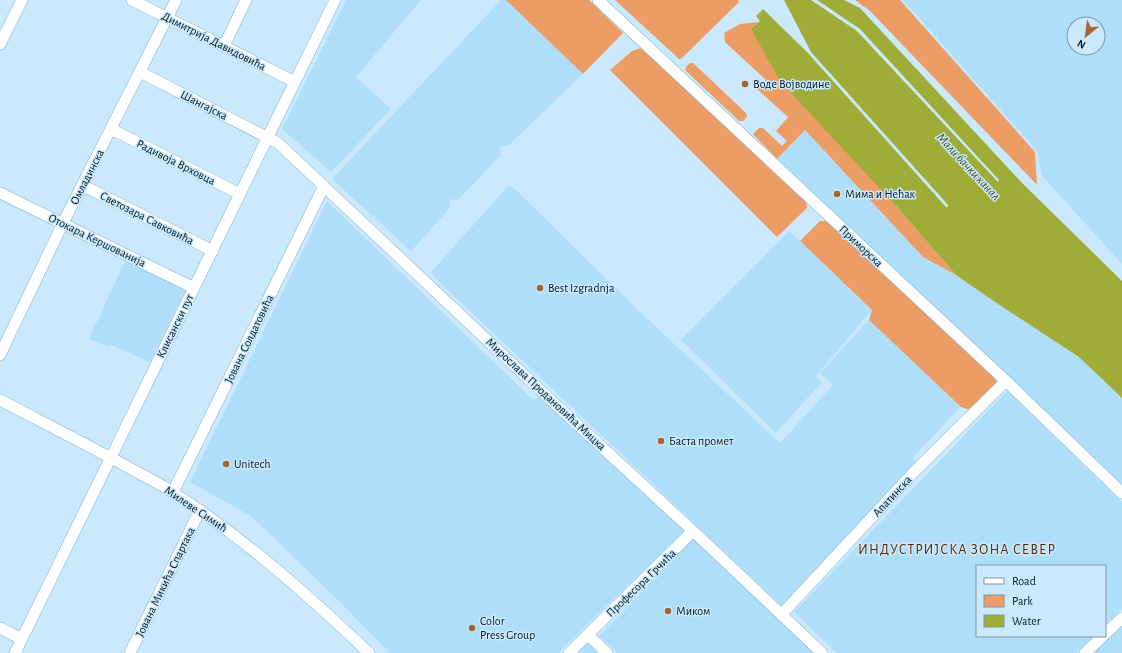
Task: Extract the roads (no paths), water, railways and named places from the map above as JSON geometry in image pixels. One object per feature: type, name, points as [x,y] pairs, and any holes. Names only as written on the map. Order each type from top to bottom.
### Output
[{"type":"street","points":[[0,44],[22,0]]},
{"type":"street","name":"Димитрија Давидовића","points":[[132,0],[295,82]]},
{"type":"street","name":"Омладинска","points":[[0,355],[63,223],[176,0]]},
{"type":"street","points":[[224,46],[246,0]]},
{"type":"street","name":"Клисански пут","points":[[15,653],[112,458],[335,0]]},
{"type":"street","name":"Приморска","points":[[598,0],[1006,381],[1122,493]]},
{"type":"street","name":"Шангајска","points":[[140,72],[268,137]]},
{"type":"street","name":"Радивоја Врховца","points":[[111,129],[240,194]]},
{"type":"street","name":"Мирослава Продановића Мицка","points":[[268,137],[278,143],[822,653]]},
{"type":"street","name":"Светозара Савковића","points":[[82,186],[212,251]]},
{"type":"street","name":"Јована Солдатовића","points":[[173,492],[324,186]]},
{"type":"street","name":"Отокара Кершованија","points":[[0,193],[194,288]]},
{"type":"street","name":"Апатинска","points":[[781,615],[914,472],[1006,381]]},
{"type":"street","name":"Милеве Симић","points":[[0,400],[112,458],[173,492],[200,510],[234,534],[291,581],[369,653]]},
{"type":"street","name":"Јована Микића Спартака","points":[[130,653],[200,510]]},
{"type":"street","name":"Професора Грчића","points":[[569,653],[693,532]]},
{"type":"street","points":[[1106,633],[1122,618]]},
{"type":"street","points":[[0,628],[22,639]]},
{"type":"street","points":[[588,635],[607,653]]},
{"type":"street","points":[[1085,653],[1102,637]]},
{"type":"water","name":"Мали бачки канал","points":[[784,0],[811,0],[857,31],[998,182],[999,180],[860,29],[817,0],[844,0],[860,8],[1021,182],[1122,281],[1122,398],[1079,357],[956,275],[897,207],[780,81],[751,29],[760,21],[756,16],[763,9],[807,52],[946,207],[948,207],[948,205],[811,52]]},
{"type":"place","name":"Воде Војводине","points":[[745,84]]},
{"type":"place","name":"Мима и Нећак","points":[[837,194]]},
{"type":"place","name":"Best Izgradnja","points":[[540,288]]},
{"type":"place","name":"Баста промет","points":[[661,441]]},
{"type":"place","name":"Unitech","points":[[226,464]]},
{"type":"place","name":"Миком","points":[[668,611]]},
{"type":"place","name":"Color Press Group","points":[[472,628]]},
{"type":"district","name":"ИНДУСТРИЈСКА ЗОНА СЕВЕР","points":[[957,549]]}]
